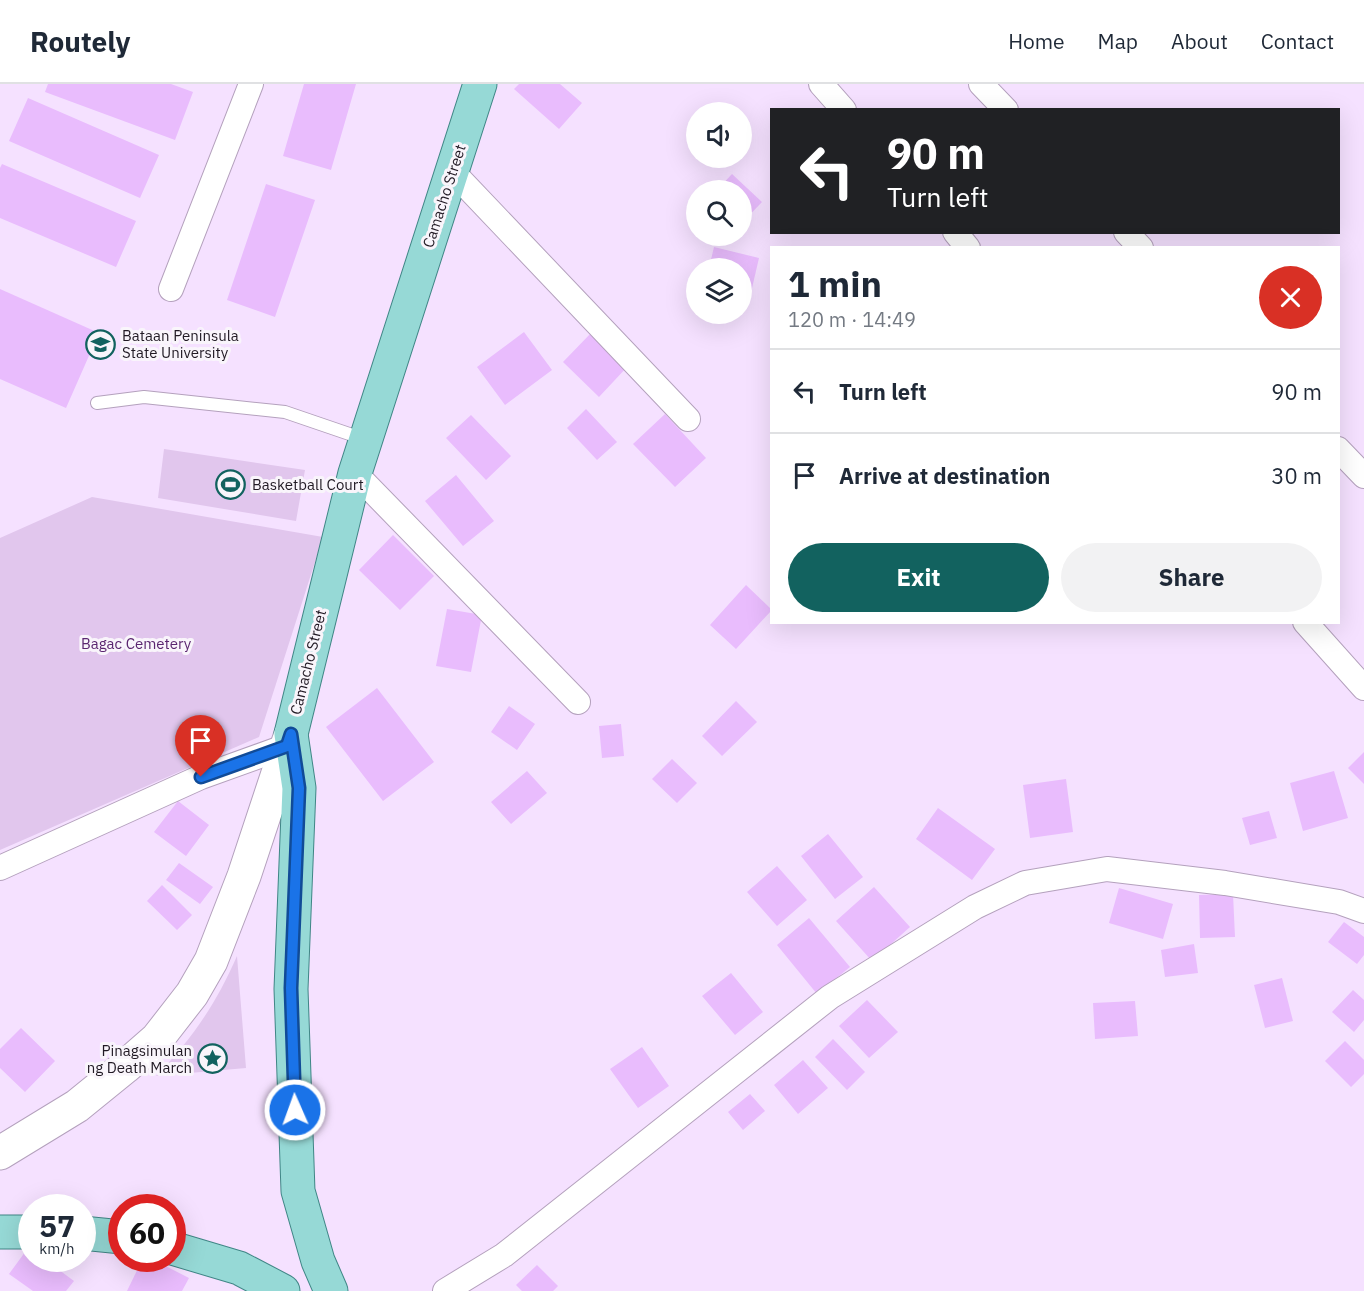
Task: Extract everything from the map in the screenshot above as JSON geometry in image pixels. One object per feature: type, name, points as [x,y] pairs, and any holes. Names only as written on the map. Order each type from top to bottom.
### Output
[{"type":"main road","name":"Camacho Street","points":[[289,740],[355,473],[480,84]]},
{"type":"main road","points":[[289,740],[299,788],[291,988],[298,1191],[318,1261],[332,1291]]},
{"type":"main road","points":[[0,1232],[18,1232]]},
{"type":"main road","points":[[186,1252],[239,1268],[283,1291]]},
{"type":"street","points":[[171,289],[251,84]]},
{"type":"street","points":[[821,84],[842,108]]},
{"type":"street","points":[[981,84],[1004,108]]},
{"type":"street","points":[[452,170],[688,419]]},
{"type":"street","points":[[957,234],[966,246]]},
{"type":"street","points":[[1128,234],[1139,246]]},
{"type":"street","points":[[1340,451],[1364,476]]},
{"type":"street","points":[[355,473],[578,702]]},
{"type":"street","points":[[1307,624],[1364,688]]},
{"type":"street","points":[[0,868],[201,777],[289,740]]},
{"type":"street","name":"Camacho Street","points":[[0,1153],[77,1106],[125,1067],[157,1039],[192,994],[211,961],[240,887],[289,740]]},
{"type":"street","points":[[445,1291],[504,1254],[830,997],[975,907],[1025,883],[1107,869],[1225,883],[1339,902],[1364,912]]},
{"type":"lane","points":[[97,403],[144,397],[285,412],[366,439]]},
{"type":"green space","name":"Basketball Court","points":[[164,449],[305,470],[296,521],[158,498]]},
{"type":"green space","name":"Bagac Cemetery","points":[[92,497],[323,537],[259,737],[0,850],[0,538]]},
{"type":"green space","points":[[237,956],[246,1068],[156,1076],[202,1020],[221,990]]},
{"type":"building","points":[[48,84],[171,84],[193,92],[175,140],[45,92]]},
{"type":"building","points":[[304,84],[356,84],[331,170],[283,156]]},
{"type":"building","points":[[519,84],[560,84],[582,103],[559,129],[514,89]]},
{"type":"building","points":[[28,98],[159,155],[140,198],[9,141]]},
{"type":"building","points":[[2,164],[136,221],[116,267],[0,218],[0,168]]},
{"type":"building","points":[[732,174],[738,180],[726,180]]},
{"type":"building","points":[[266,184],[315,200],[275,317],[227,300]]},
{"type":"building","points":[[752,193],[762,202],[752,212]]},
{"type":"building","points":[[714,247],[759,258],[752,288],[752,258],[711,258]]},
{"type":"building","points":[[0,289],[99,333],[66,408],[0,379]]},
{"type":"building","points":[[524,332],[552,370],[505,405],[477,367]]},
{"type":"building","points":[[592,332],[628,366],[599,397],[563,362]]},
{"type":"building","points":[[586,409],[617,442],[597,460],[567,428]]},
{"type":"building","points":[[665,414],[706,458],[675,487],[633,444]]},
{"type":"building","points":[[471,415],[511,456],[486,480],[446,438]]},
{"type":"building","points":[[456,475],[494,521],[463,546],[425,501]]},
{"type":"building","points":[[393,535],[434,576],[400,610],[359,570]]},
{"type":"building","points":[[746,585],[770,608],[770,612],[736,649],[710,625]]},
{"type":"building","points":[[447,609],[482,615],[471,672],[436,666]]},
{"type":"building","points":[[377,688],[434,762],[383,801],[326,727]]},
{"type":"building","points":[[736,701],[757,722],[722,756],[702,736]]},
{"type":"building","points":[[509,706],[535,724],[517,750],[491,732]]},
{"type":"building","points":[[621,724],[624,756],[602,758],[599,726]]},
{"type":"building","points":[[1364,752],[1364,784],[1348,768]]},
{"type":"building","points":[[672,759],[697,783],[677,803],[652,779]]},
{"type":"building","points":[[527,771],[547,793],[511,824],[491,802]]},
{"type":"building","points":[[1334,771],[1348,818],[1303,831],[1290,783]]},
{"type":"building","points":[[1066,779],[1073,832],[1030,838],[1023,785]]},
{"type":"building","points":[[178,801],[209,825],[186,856],[154,832]]},
{"type":"building","points":[[938,808],[995,849],[972,880],[916,839]]},
{"type":"building","points":[[1269,811],[1277,838],[1250,845],[1242,818]]},
{"type":"building","points":[[828,834],[863,877],[835,899],[801,856]]},
{"type":"building","points":[[179,863],[213,887],[200,904],[166,880]]},
{"type":"building","points":[[777,866],[807,900],[777,926],[747,892]]},
{"type":"building","points":[[162,885],[192,915],[177,930],[147,901]]},
{"type":"building","points":[[874,887],[910,927],[872,961],[836,921]]},
{"type":"building","points":[[1119,888],[1173,904],[1163,939],[1109,923]]},
{"type":"building","points":[[1233,894],[1235,937],[1200,938],[1199,895]]},
{"type":"building","points":[[809,918],[850,967],[817,994],[777,945]]},
{"type":"building","points":[[1344,922],[1364,937],[1364,955],[1357,964],[1328,942]]},
{"type":"building","points":[[1194,944],[1198,973],[1165,977],[1161,950]]},
{"type":"building","points":[[731,973],[763,1012],[735,1035],[702,996]]},
{"type":"building","points":[[1282,978],[1293,1021],[1265,1028],[1254,985]]},
{"type":"building","points":[[1353,990],[1364,1000],[1364,1020],[1354,1032],[1332,1012]]},
{"type":"building","points":[[867,1000],[898,1032],[869,1058],[839,1026]]},
{"type":"building","points":[[1135,1001],[1138,1036],[1095,1039],[1093,1003]]},
{"type":"building","points":[[21,1028],[55,1061],[25,1092],[0,1068],[0,1049]]},
{"type":"building","points":[[833,1039],[865,1072],[847,1090],[815,1057]]},
{"type":"building","points":[[1345,1041],[1364,1060],[1364,1074],[1351,1087],[1325,1061]]},
{"type":"building","points":[[642,1047],[669,1086],[638,1108],[610,1069]]},
{"type":"building","points":[[803,1060],[828,1088],[798,1114],[774,1085]]},
{"type":"building","points":[[750,1094],[765,1111],[743,1130],[728,1112]]},
{"type":"building","points":[[18,1262],[18,1272],[62,1272],[74,1281],[66,1291],[33,1291],[9,1274]]},
{"type":"building","points":[[537,1265],[558,1286],[553,1291],[522,1291],[516,1285]]},
{"type":"building","points":[[136,1272],[177,1272],[189,1278],[182,1291],[127,1291]]},
{"type":"place","name":"Bataan Peninsula State University","points":[[101,344]]},
{"type":"place","name":"Basketball Court","points":[[231,484]]},
{"type":"place","name":"Pinagsimulan ng Death March","points":[[213,1059]]},
{"type":"route","points":[[201,777],[287,746],[291,734],[299,788],[291,988],[295,1110]]}]
